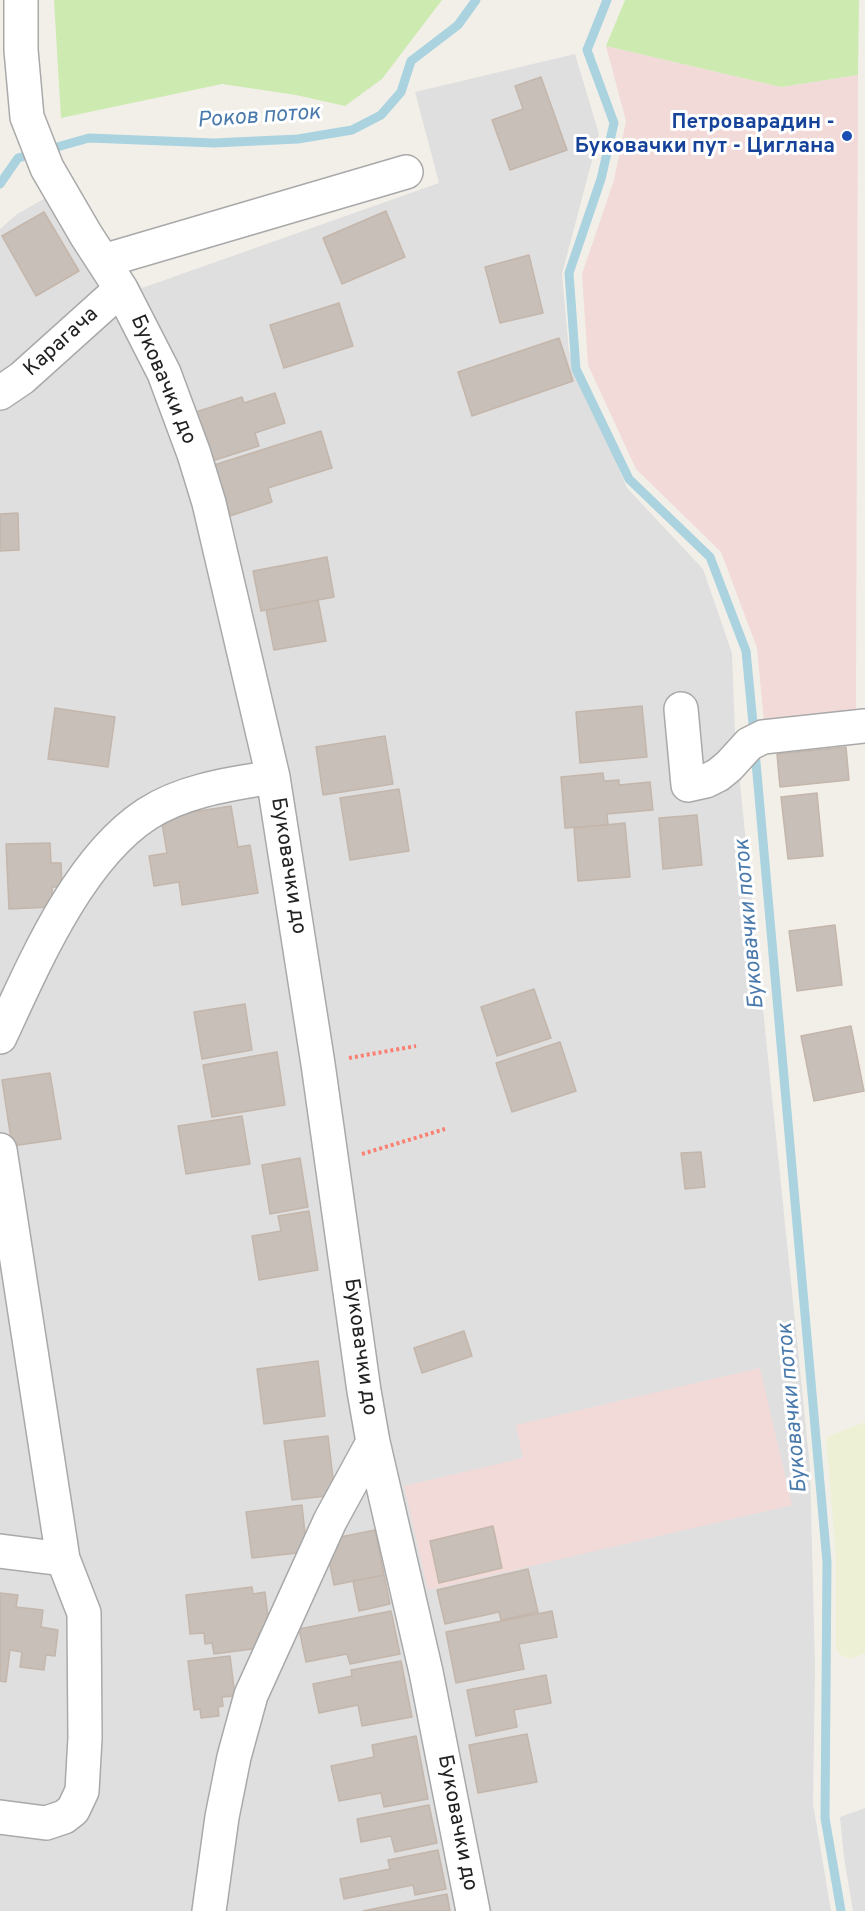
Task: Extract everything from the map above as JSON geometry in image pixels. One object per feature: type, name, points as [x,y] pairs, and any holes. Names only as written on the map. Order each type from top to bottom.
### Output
[{"type":"street","name":"Буковачки до","points":[[21,0],[21,50],[27,117],[47,168],[121,290],[164,373],[194,454],[209,503],[273,777],[318,1064],[364,1391],[373,1442],[426,1672],[473,1911]]},
{"type":"street","points":[[103,261],[406,172]]},
{"type":"street","name":"Карагача","points":[[0,393],[22,378],[121,290]]},
{"type":"street","points":[[681,709],[688,784],[706,781],[718,775],[756,740],[865,726]]},
{"type":"street","name":"Буковачки до","points":[[0,1036],[30,971],[67,905],[94,864],[124,831],[148,813],[177,799],[218,787],[273,777]]},
{"type":"street","points":[[0,1150],[63,1559],[84,1613],[85,1738],[82,1791],[74,1810],[64,1817],[46,1823],[0,1817]]},
{"type":"street","points":[[209,1911],[222,1817],[234,1757],[251,1695],[330,1521],[373,1442]]},
{"type":"street","points":[[0,1551],[63,1559]]},
{"type":"path","points":[[318,1064],[416,1046]]},
{"type":"path","points":[[332,1162],[446,1130]]},
{"type":"shaded area","points":[[606,46],[781,87],[858,75],[856,712],[764,722],[757,648],[721,552],[636,469],[588,365],[582,274],[614,180],[626,121]]},
{"type":"shaded area","points":[[575,54],[599,134],[562,274],[569,352],[627,488],[703,569],[732,653],[735,735],[810,1468],[815,1666],[813,1804],[831,1911],[0,1911],[0,229],[17,214],[72,183],[142,288],[439,183],[415,92]]},
{"type":"shaded area","points":[[760,1368],[792,1505],[428,1590],[404,1486],[523,1458],[516,1425]]},
{"type":"shaded area","points":[[865,1808],[865,1911],[853,1911],[840,1817]]},
{"type":"green space","points":[[54,0],[442,0],[382,79],[345,106],[296,95],[222,84],[61,118]]},
{"type":"green space","points":[[625,0],[859,0],[858,75],[781,87],[606,46]]},
{"type":"green space","points":[[865,1422],[865,1653],[851,1659],[840,1655],[836,1649],[836,1558],[826,1437]]},
{"type":"building","points":[[541,77],[567,150],[510,170],[492,120],[523,109],[515,86]]},
{"type":"building","points":[[386,211],[405,257],[342,284],[323,238]]},
{"type":"building","points":[[44,212],[79,271],[36,296],[2,236]]},
{"type":"building","points":[[529,255],[543,313],[500,323],[485,267]]},
{"type":"building","points":[[339,303],[353,346],[284,368],[270,325]]},
{"type":"building","points":[[559,338],[573,381],[472,416],[458,372]]},
{"type":"building","points":[[275,393],[285,423],[255,433],[259,446],[212,461],[196,412],[242,397],[244,403]]},
{"type":"building","points":[[321,431],[332,468],[268,488],[272,502],[230,516],[214,465]]},
{"type":"building","points":[[18,513],[19,550],[0,551],[0,514]]},
{"type":"building","points":[[327,557],[334,597],[261,611],[253,571]]},
{"type":"building","points":[[318,600],[326,641],[274,650],[266,610]]},
{"type":"building","points":[[642,706],[647,757],[580,763],[576,712]]},
{"type":"building","points":[[55,708],[115,717],[108,767],[48,759]]},
{"type":"building","points":[[385,736],[393,784],[323,795],[316,747]]},
{"type":"building","points":[[846,747],[849,780],[780,787],[777,754]]},
{"type":"building","points":[[603,773],[604,781],[619,780],[619,785],[650,782],[653,810],[607,814],[608,825],[565,828],[561,777]]},
{"type":"building","points":[[399,789],[409,851],[350,860],[340,798]]},
{"type":"building","points":[[817,793],[823,856],[788,859],[781,797]]},
{"type":"building","points":[[231,806],[238,847],[250,845],[258,893],[182,905],[179,882],[154,886],[149,856],[167,853],[161,817]]},
{"type":"building","points":[[697,815],[702,865],[663,869],[659,818]]},
{"type":"building","points":[[625,823],[630,877],[578,881],[574,828]]},
{"type":"building","points":[[50,843],[51,863],[61,863],[62,887],[52,887],[53,907],[9,909],[6,844]]},
{"type":"building","points":[[835,925],[842,985],[797,991],[789,931]]},
{"type":"building","points":[[534,989],[551,1038],[497,1056],[481,1007]]},
{"type":"building","points":[[245,1004],[252,1050],[202,1059],[194,1012]]},
{"type":"building","points":[[851,1026],[864,1091],[814,1101],[801,1036]]},
{"type":"building","points":[[560,1042],[576,1091],[512,1112],[496,1063]]},
{"type":"building","points":[[277,1052],[285,1105],[212,1117],[203,1065]]},
{"type":"building","points":[[50,1073],[61,1139],[12,1146],[2,1080]]},
{"type":"building","points":[[242,1116],[250,1164],[186,1174],[178,1126]]},
{"type":"building","points":[[701,1152],[705,1187],[685,1189],[681,1153]]},
{"type":"building","points":[[300,1158],[308,1207],[270,1214],[262,1165]]},
{"type":"building","points":[[309,1211],[318,1270],[259,1280],[252,1236],[281,1231],[278,1216]]},
{"type":"building","points":[[464,1331],[472,1356],[422,1373],[414,1348]]},
{"type":"building","points":[[318,1361],[325,1416],[264,1424],[257,1369]]},
{"type":"building","points":[[328,1436],[335,1495],[292,1500],[284,1441]]},
{"type":"building","points":[[302,1505],[307,1552],[252,1558],[246,1512]]},
{"type":"building","points":[[493,1526],[502,1568],[439,1583],[430,1541]]},
{"type":"building","points":[[375,1530],[384,1575],[334,1585],[325,1540]]},
{"type":"building","points":[[528,1569],[538,1612],[501,1620],[499,1612],[445,1624],[437,1590]]},
{"type":"building","points":[[384,1575],[390,1604],[359,1611],[353,1581]]},
{"type":"building","points":[[252,1587],[253,1594],[265,1592],[270,1633],[258,1634],[260,1648],[214,1654],[212,1643],[205,1644],[204,1633],[190,1634],[186,1595]]},
{"type":"building","points":[[0,1593],[18,1595],[16,1607],[43,1610],[41,1627],[58,1630],[55,1656],[46,1655],[44,1670],[20,1667],[22,1652],[10,1650],[6,1682],[0,1681]]},
{"type":"building","points":[[391,1611],[400,1654],[350,1664],[347,1654],[306,1662],[299,1629]]},
{"type":"building","points":[[552,1611],[557,1637],[519,1644],[524,1669],[456,1683],[446,1632]]},
{"type":"building","points":[[230,1656],[235,1696],[222,1697],[223,1706],[218,1707],[219,1716],[201,1718],[200,1709],[194,1710],[188,1661]]},
{"type":"building","points":[[401,1661],[412,1717],[362,1726],[358,1705],[319,1713],[313,1684],[352,1676],[351,1670]]},
{"type":"building","points":[[546,1675],[551,1703],[514,1710],[517,1727],[476,1736],[467,1690]]},
{"type":"building","points":[[527,1734],[537,1782],[478,1793],[469,1745]]},
{"type":"building","points":[[416,1736],[428,1799],[384,1807],[381,1793],[339,1801],[331,1766],[374,1757],[372,1745]]},
{"type":"building","points":[[429,1805],[437,1843],[395,1852],[391,1836],[361,1842],[357,1819]]},
{"type":"building","points":[[438,1850],[446,1889],[415,1895],[413,1885],[344,1899],[340,1879],[390,1869],[388,1860]]},
{"type":"building","points":[[447,1894],[450,1911],[363,1911]]},
{"type":"waterway","name":"Роков поток","points":[[0,184],[18,158],[89,138],[214,143],[298,139],[352,130],[381,115],[401,92],[411,61],[458,25],[476,0]]},
{"type":"waterway","name":"Буковачки поток","points":[[607,0],[587,50],[614,123],[601,179],[569,273],[576,369],[629,479],[710,557],[746,651],[754,734]]},
{"type":"waterway","name":"Буковачки поток","points":[[755,751],[827,1562],[825,1818],[841,1911]]},
{"type":"place","name":"Петроварадин - Буковачки пут - Циглана","points":[[847,136]]}]
